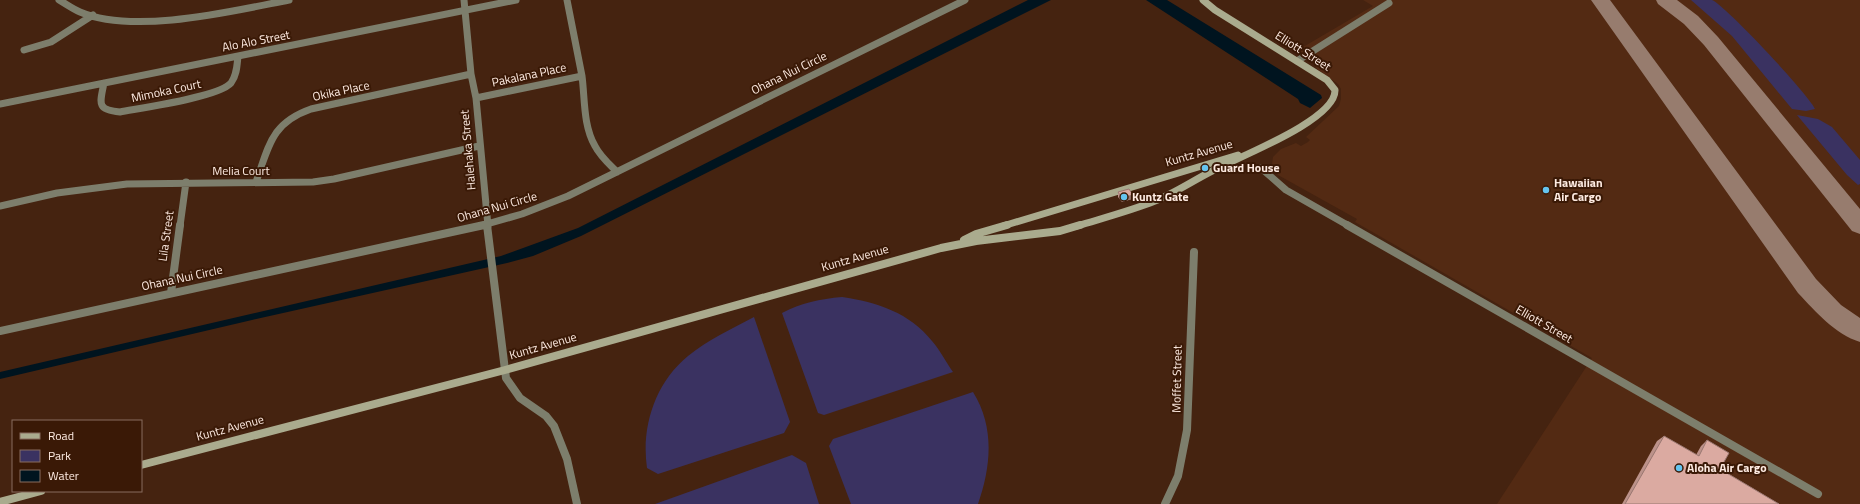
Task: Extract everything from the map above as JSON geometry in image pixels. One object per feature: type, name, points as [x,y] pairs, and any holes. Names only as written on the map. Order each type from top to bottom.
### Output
[{"type":"street","points":[[60,0],[78,11],[121,20],[174,20],[289,0]]},
{"type":"street","name":"Halehaka Street","points":[[464,0],[471,74],[476,98],[479,146],[490,254],[506,378],[513,392],[547,416],[559,435],[577,504]]},
{"type":"street","name":"Alo Alo Street","points":[[0,104],[516,0]]},
{"type":"street","name":"Pakalana Place","points":[[476,98],[582,76],[567,0]]},
{"type":"street","name":"Ohana Nui Circle","points":[[0,331],[488,224],[544,206],[617,172],[965,0]]},
{"type":"street","name":"Elliott Street","points":[[1203,0],[1215,10],[1331,83],[1335,92],[1334,100],[1326,108],[1293,132],[1281,140],[1248,153]]},
{"type":"street","points":[[1297,61],[1389,3]]},
{"type":"street","points":[[24,50],[42,46],[56,40],[93,15]]},
{"type":"street","name":"Mimoka Court","points":[[104,82],[100,102],[101,106],[106,111],[120,112],[207,94],[219,90],[230,84],[236,76],[238,56]]},
{"type":"street","name":"Okika Place","points":[[256,182],[276,130],[282,123],[295,114],[311,109],[471,74]]},
{"type":"street","points":[[582,76],[584,104],[590,136],[594,145],[617,172]]},
{"type":"street","name":"Melia Court","points":[[0,206],[92,187],[127,184],[186,182],[293,183],[334,179],[479,146]]},
{"type":"street","name":"Kuntz Avenue","points":[[951,246],[976,234],[1216,161],[1248,153]]},
{"type":"street","name":"Kuntz Avenue","points":[[142,465],[505,370],[951,246],[1060,231],[1156,201],[1248,153]]},
{"type":"street","name":"Elliott Street","points":[[1261,168],[1286,190],[1818,494]]},
{"type":"street","name":"Lila Street","points":[[170,293],[186,182]]},
{"type":"street","name":"Moffet Street","points":[[1165,504],[1178,476],[1187,430],[1194,252]]},
{"type":"street","points":[[0,502],[36,492]]},
{"type":"shaded area","points":[[1363,0],[1860,0],[1860,504],[1497,504],[1592,358],[1355,222],[1357,219],[1278,175],[1272,165],[1273,157],[1281,149],[1296,143],[1301,146],[1308,142],[1310,140],[1306,137],[1339,106],[1341,99],[1341,89],[1338,84],[1317,69],[1313,60],[1298,50],[1373,6]]},
{"type":"green space","points":[[1691,0],[1712,0],[1720,5],[1784,70],[1815,109],[1806,111],[1792,109],[1732,36]]},
{"type":"green space","points":[[1797,115],[1818,119],[1832,127],[1860,160],[1860,184],[1858,185],[1847,175]]},
{"type":"green space","points":[[842,297],[868,302],[892,310],[914,323],[935,345],[953,372],[824,415],[818,413],[782,313],[811,302]]},
{"type":"green space","points":[[754,317],[790,422],[784,433],[658,474],[647,468],[646,437],[649,422],[659,392],[667,379],[688,356],[696,350]]},
{"type":"green space","points":[[973,392],[985,419],[989,447],[986,476],[978,504],[851,504],[829,446],[833,439]]},
{"type":"green space","points":[[792,455],[806,463],[819,504],[655,504]]},
{"type":"water","points":[[1028,0],[1051,0],[581,236],[533,256],[0,379],[0,372],[501,256],[578,228]]},
{"type":"water","points":[[1146,0],[1167,0],[1321,95],[1322,98],[1310,108],[1300,103],[1298,99]]},
{"type":"building","points":[[1129,189],[1133,195],[1122,198],[1118,192]]},
{"type":"building","name":"Aloha Air Cargo","points":[[1664,436],[1699,456],[1707,440],[1729,453],[1720,469],[1779,504],[1625,504]]},
{"type":"taxiway","points":[[1600,0],[1807,286],[1832,312],[1860,332]]},
{"type":"taxiway","points":[[1665,0],[1691,20],[1711,41],[1860,225]]},
{"type":"place","name":"Guard House","points":[[1205,168]]},
{"type":"place","name":"Hawaiian Air Cargo","points":[[1546,190]]},
{"type":"place","name":"Kuntz Gate","points":[[1124,197]]},
{"type":"place","name":"Aloha Air Cargo","points":[[1679,468]]}]
